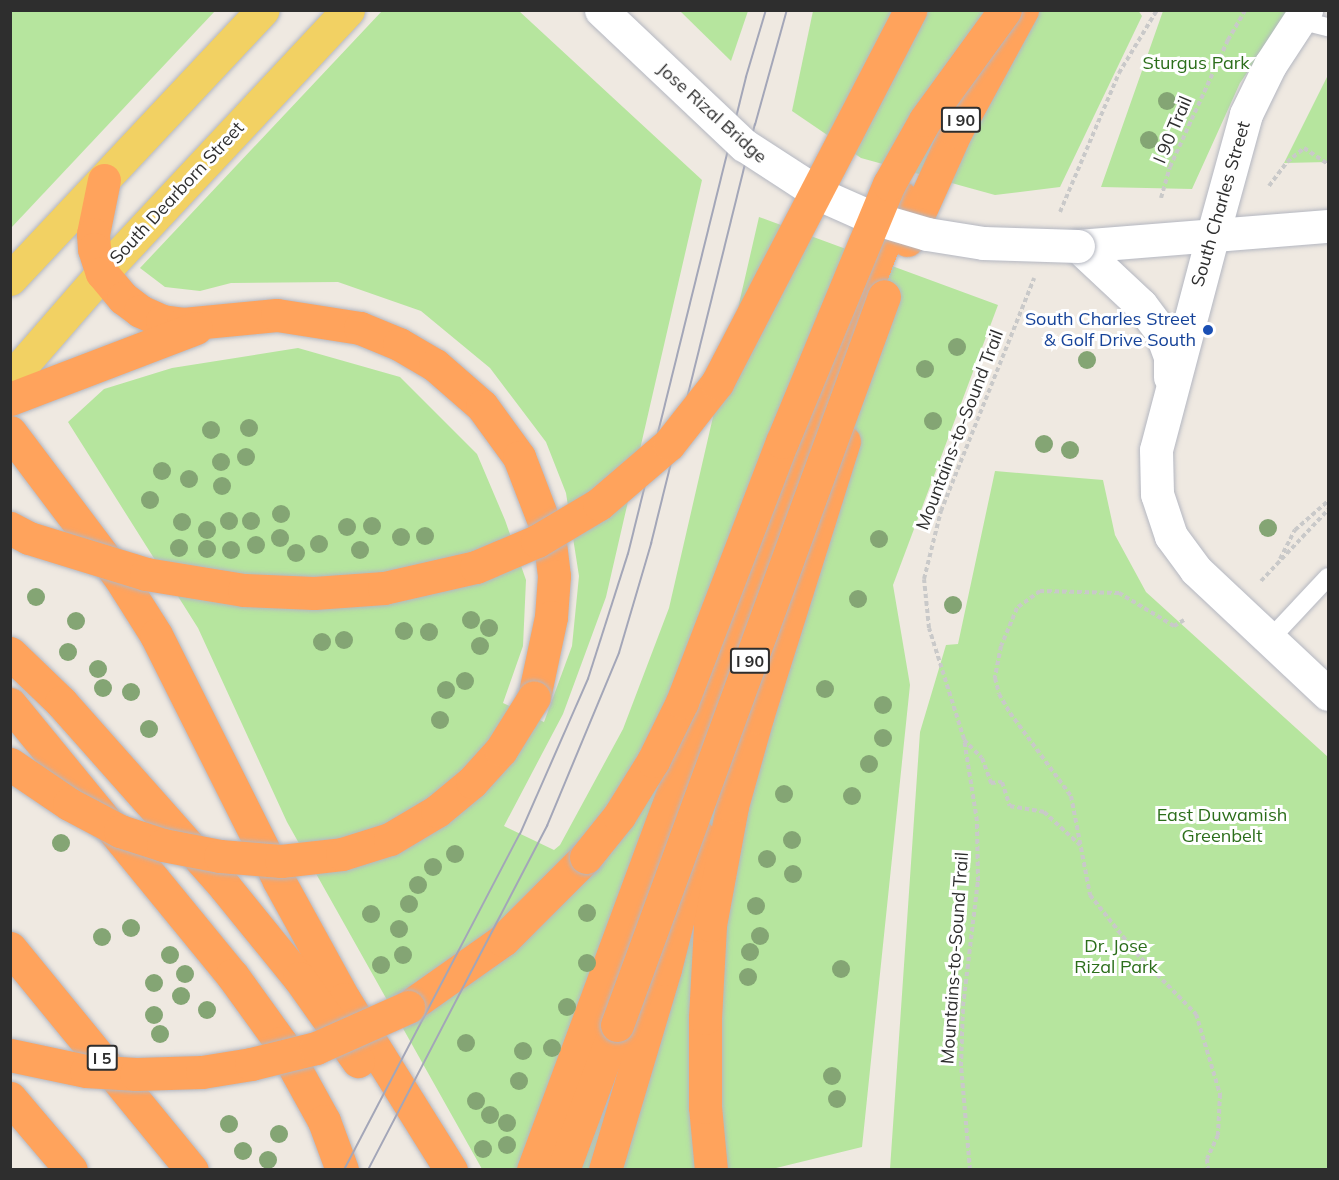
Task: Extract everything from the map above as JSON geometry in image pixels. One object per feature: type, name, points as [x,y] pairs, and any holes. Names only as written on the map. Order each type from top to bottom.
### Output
[{"type":"highway","points":[[10,528],[29,538],[146,574],[244,590],[302,592],[384,588],[476,567],[537,542],[599,504],[669,444],[717,383],[910,10]]},
{"type":"highway","name":"I 90","points":[[533,1170],[716,676],[897,206],[983,10]]},
{"type":"highway","points":[[10,1056],[86,1071],[136,1074],[251,1064],[316,1048],[363,1030],[441,987],[503,940],[560,887],[619,816],[652,761],[681,702],[782,442],[889,184],[925,120],[1005,10]]},
{"type":"highway","name":"I 90","points":[[563,1170],[884,296],[956,131],[1022,10]]},
{"type":"highway","points":[[10,764],[79,810],[120,831],[163,845],[220,856],[281,861],[342,854],[390,839],[437,811],[472,782],[501,750],[534,697],[551,617],[554,576],[549,535],[519,457],[482,406],[435,365],[399,344],[360,328],[277,315],[183,324],[151,317],[123,298],[102,273],[93,234],[104,180]]},
{"type":"highway","points":[[711,1170],[705,1029],[710,925],[732,806],[757,717],[828,500],[884,296]]},
{"type":"highway","points":[[10,399],[215,322]]},
{"type":"highway","points":[[10,432],[120,578],[156,634],[279,881],[344,999],[452,1170]]},
{"type":"highway","points":[[10,653],[61,702],[225,887],[299,978],[436,1170]]},
{"type":"highway","points":[[605,1170],[665,969],[702,823],[716,676]]},
{"type":"highway","points":[[10,704],[232,975],[281,1043],[312,1095],[342,1170]]},
{"type":"highway","name":"I 5","points":[[10,948],[192,1170]]},
{"type":"highway","points":[[10,1098],[70,1170]]},
{"type":"main road","points":[[10,279],[263,10]]},
{"type":"main road","name":"South Dearborn Street","points":[[10,379],[102,273],[348,10]]},
{"type":"street","name":"Jose Rizal Bridge","points":[[602,10],[744,145],[820,195],[873,218],[927,234],[983,243],[1078,246],[1112,260],[1213,234],[1329,226]]},
{"type":"street","name":"South Charles Street","points":[[1311,19],[1246,114],[1170,387],[1156,450],[1155,472],[1163,515],[1171,536],[1196,570],[1329,694]]},
{"type":"street","points":[[1112,260],[1161,332],[1170,357],[1170,387]]},
{"type":"lane","points":[[1270,639],[1329,577]]},
{"type":"path","points":[[1059,215],[1119,73],[1157,10]]},
{"type":"path","name":"I 90 Trail","points":[[1161,198],[1170,167],[1228,40],[1245,10]]},
{"type":"path","points":[[1269,186],[1287,162],[1304,148],[1329,164]]},
{"type":"path","name":"Mountains-to-Sound Trail","points":[[970,1170],[963,1127],[961,1066],[963,1006],[978,881],[974,791],[964,739],[928,628],[924,579],[941,511],[1037,270]]},
{"type":"path","points":[[1279,562],[1295,530],[1329,501]]},
{"type":"path","points":[[1261,580],[1329,510]]},
{"type":"path","points":[[1184,620],[1174,626],[1119,593],[1040,591],[1017,608],[1001,646],[996,687],[1071,795],[1090,895],[1101,912],[1196,1014],[1220,1094],[1218,1135],[1207,1159],[1208,1170]]},
{"type":"path","points":[[964,739],[982,758],[991,783],[1002,782],[1010,806],[1044,812],[1080,845]]},
{"type":"green space","points":[[1138,10],[1142,16],[1060,187],[995,195],[861,158],[792,111],[813,11]]},
{"type":"green space","points":[[10,11],[215,11],[11,228]]},
{"type":"green space","points":[[382,11],[519,11],[702,180],[606,597],[563,714],[504,826],[554,850],[560,845],[623,729],[669,608],[759,217],[998,305],[893,585],[910,685],[862,1147],[772,1169],[482,1169],[287,822],[198,628],[68,422],[104,389],[172,368],[298,348],[400,377],[477,454],[505,520],[526,580],[523,646],[503,703],[544,722],[572,646],[579,576],[566,493],[546,442],[490,368],[421,311],[338,282],[231,283],[200,291],[165,287],[140,268]]},
{"type":"green space","points":[[680,11],[748,11],[731,61]]},
{"type":"green space","name":"Sturgus Park","points":[[1163,11],[1289,11],[1240,83],[1192,189],[1101,187]]},
{"type":"green space","points":[[1328,75],[1328,162],[1284,163]]},
{"type":"green space","name":"Dr. Jose Rizal Park","points":[[995,471],[1103,480],[1115,535],[1146,592],[1328,757],[1328,1169],[890,1169],[920,732],[946,645],[958,644]]},
{"type":"tram line","points":[[344,1170],[520,834],[588,679],[628,554],[746,77],[766,10]]},
{"type":"tram line","points":[[368,1170],[547,826],[619,653],[651,544],[755,125],[787,10]]},
{"type":"place","name":"South Charles Street & Golf Drive South","points":[[1208,330]]},
{"type":"park label","name":"East Duwamish Greenbelt","points":[[1222,826]]}]
